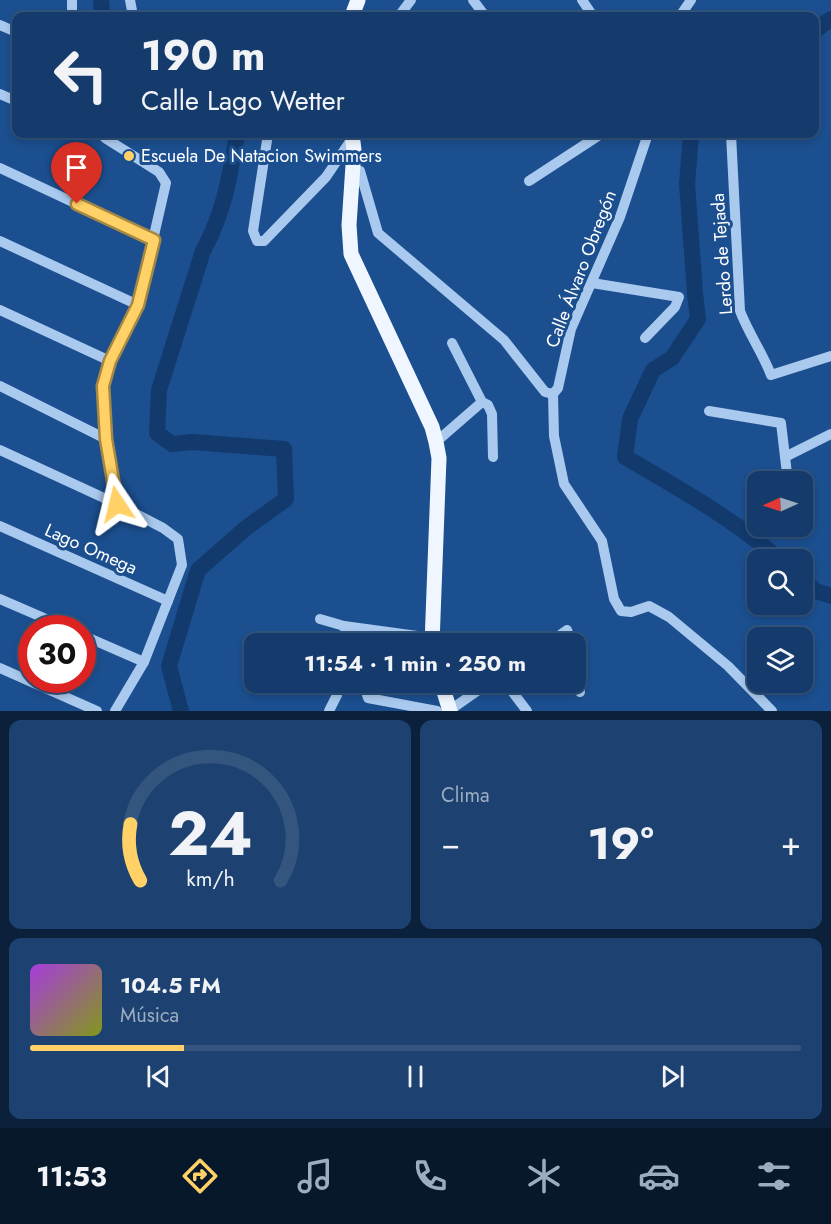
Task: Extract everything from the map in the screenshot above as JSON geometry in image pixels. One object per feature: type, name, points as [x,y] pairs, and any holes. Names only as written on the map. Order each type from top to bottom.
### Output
[{"type":"main road","points":[[352,138],[354,150],[349,225],[351,254],[432,427],[439,458],[432,633]]},
{"type":"main road","points":[[444,693],[450,711]]},
{"type":"street","points":[[107,138],[159,172],[166,183],[138,305],[110,361],[103,386],[106,439],[117,504]]},
{"type":"street","points":[[267,138],[253,231],[257,241],[264,241],[326,177],[350,138]]},
{"type":"street","points":[[529,181],[595,138]]},
{"type":"street","name":"Calle Álvaro Obregón","points":[[553,394],[558,388],[572,330],[620,217],[647,138]]},
{"type":"street","name":"Lerdo de Tejada","points":[[731,138],[740,311],[747,329],[762,352],[771,375],[831,356]]},
{"type":"street","points":[[0,168],[154,240]]},
{"type":"street","points":[[353,170],[360,171],[378,233],[504,340],[545,392],[553,394],[554,436],[564,484],[602,542],[614,599],[621,611],[630,612],[649,606],[669,617],[728,666],[772,711]]},
{"type":"street","points":[[0,241],[138,305]]},
{"type":"street","points":[[592,283],[679,297],[675,307],[645,338]]},
{"type":"street","points":[[0,310],[110,361]]},
{"type":"street","points":[[452,344],[482,402],[488,405],[492,414],[493,457]]},
{"type":"street","points":[[0,386],[106,439]]},
{"type":"street","points":[[436,442],[482,402]]},
{"type":"street","points":[[709,411],[781,423],[787,471]]},
{"type":"street","points":[[785,457],[831,434]]},
{"type":"street","points":[[0,450],[117,504],[164,528],[178,539],[182,565],[144,662],[115,711]]},
{"type":"street","name":"Lago Omega","points":[[0,526],[168,602]]},
{"type":"street","points":[[0,599],[37,615]]},
{"type":"street","points":[[320,619],[385,633]]},
{"type":"street","points":[[344,626],[346,633]]},
{"type":"street","points":[[96,641],[144,662]]},
{"type":"street","points":[[0,668],[97,711]]},
{"type":"street","points":[[366,693],[368,698],[436,711]]},
{"type":"street","points":[[450,711],[475,693]]},
{"type":"street","points":[[513,693],[527,711]]},
{"type":"street","points":[[329,711],[337,695]]},
{"type":"waterway","points":[[101,0],[102,12]]},
{"type":"waterway","points":[[819,27],[831,19]]},
{"type":"waterway","points":[[181,711],[169,666],[198,570],[246,528],[286,499],[284,449],[192,442],[172,444],[157,433],[159,390],[203,251],[221,208],[236,138]]},
{"type":"waterway","points":[[691,138],[687,184],[698,319],[672,358],[653,370],[630,419],[625,457],[685,492],[767,549]]},
{"type":"waterway","points":[[813,588],[831,596]]},
{"type":"place","name":"Escuela De Natacion Swimmers","points":[[129,156]]},
{"type":"route","points":[[77,204],[154,240],[138,305],[110,361],[103,386],[106,439],[117,504]]}]
